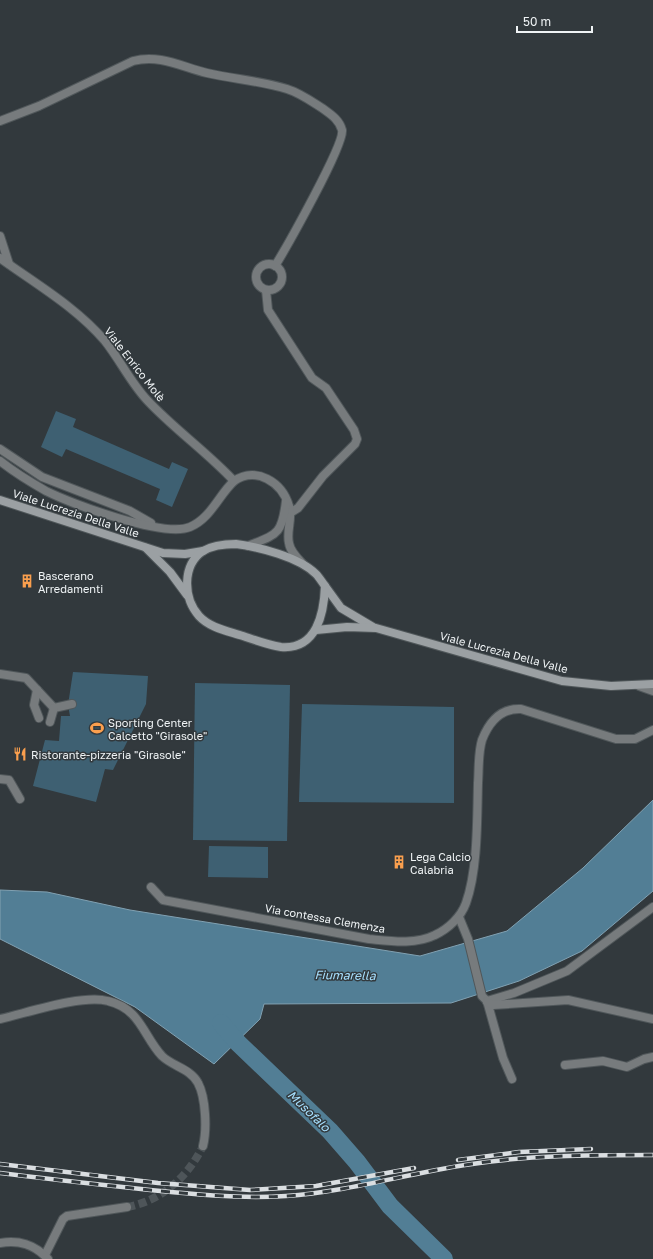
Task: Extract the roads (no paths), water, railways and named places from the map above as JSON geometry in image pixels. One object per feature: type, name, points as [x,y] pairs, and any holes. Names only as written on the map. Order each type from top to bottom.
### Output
[{"type":"main road","name":"Viale Lucrezia Della Valle","points":[[0,500],[163,553],[185,554],[203,551],[219,545],[236,544],[248,546],[303,564],[316,574],[341,608],[376,628],[562,681],[611,686],[639,686],[653,684]]},
{"type":"main road","name":"Viale Lucrezia Della Valle","points":[[145,548],[170,572],[198,615],[205,622],[214,627],[281,647],[291,646],[305,640],[316,630],[347,627],[376,628]]},
{"type":"main road","points":[[187,596],[187,578],[196,558],[203,551]]},
{"type":"main road","points":[[316,630],[323,610],[325,586]]},
{"type":"street","points":[[0,121],[39,106],[134,61],[146,58],[160,59],[206,73],[287,89],[304,96],[333,115],[338,121],[342,135],[335,155],[275,266]]},
{"type":"street","points":[[0,236],[9,264]]},
{"type":"street","name":"Viale Enrico Molè","points":[[0,258],[81,317],[104,340],[146,399],[234,481]]},
{"type":"street","points":[[271,264],[275,266],[282,274],[280,284],[273,289],[266,290],[258,284],[256,277],[257,272],[263,266],[271,264]]},
{"type":"street","points":[[266,290],[268,310],[312,378],[326,388],[354,430],[357,439],[355,444],[319,480],[301,504],[290,513]]},
{"type":"street","points":[[0,449],[42,477],[130,511],[157,527]]},
{"type":"street","points":[[0,461],[12,471],[48,491],[126,521],[183,530],[196,524],[208,514],[234,481],[247,475],[265,478],[278,486],[286,499],[290,513],[289,545],[303,564]]},
{"type":"street","points":[[248,546],[275,534],[282,521],[286,499]]},
{"type":"street","points":[[0,674],[26,678],[54,708]]},
{"type":"street","points":[[639,686],[653,691]]},
{"type":"street","points":[[37,690],[34,705],[39,718]]},
{"type":"street","points":[[54,708],[72,704]]},
{"type":"street","points":[[50,722],[54,708]]},
{"type":"street","name":"Via contessa Clemenza","points":[[151,887],[163,900],[382,940],[403,941],[424,939],[443,931],[458,917],[466,904],[472,870],[480,751],[487,731],[497,716],[508,710],[521,709],[598,734],[627,740],[635,739],[653,730]]},
{"type":"street","points":[[0,779],[9,780],[20,799]]},
{"type":"street","points":[[484,999],[514,993],[567,971],[653,907]]},
{"type":"street","points":[[458,917],[468,939],[484,999],[503,1058],[512,1079]]},
{"type":"street","points":[[484,999],[493,1005],[568,1000],[653,1019]]},
{"type":"street","points":[[0,1019],[86,1000],[108,1001],[120,1006],[139,1022],[162,1056],[190,1074],[198,1082],[202,1096],[206,1130],[203,1146]]},
{"type":"street","points":[[565,1065],[603,1061],[627,1067],[644,1059],[653,1057]]},
{"type":"street","points":[[0,1243],[16,1241],[25,1243],[46,1257],[67,1216],[127,1207]]},
{"type":"water","name":"Fiumarella","points":[[653,800],[653,891],[582,951],[519,981],[451,1003],[264,1004],[260,1019],[214,1064],[135,1007],[0,939],[0,890],[47,892],[130,910],[420,956],[507,931],[583,868]]},
{"type":"waterway","name":"Musofalo","points":[[221,1023],[238,1043],[330,1131],[357,1162],[390,1206],[444,1259]]},
{"type":"tunnel","points":[[127,1207],[151,1199],[172,1186],[190,1168],[203,1146]]},
{"type":"railway","points":[[458,1160],[519,1152],[591,1149]]},
{"type":"railway","points":[[0,1173],[177,1193],[214,1196],[268,1197],[331,1191],[465,1165],[512,1159],[559,1156],[653,1155]]},
{"type":"railway","points":[[0,1164],[158,1183],[250,1190],[316,1186],[414,1168]]},
{"type":"place","name":"Bascerano Arredamenti","points":[[27,581]]},
{"type":"place","name":"Sporting Center Calcetto \"Girasole\"","points":[[97,728]]},
{"type":"place","name":"Ristorante-pizzeria \"Girasole\"","points":[[20,754]]},
{"type":"place","name":"Lega Calcio Calabria","points":[[399,862]]}]
